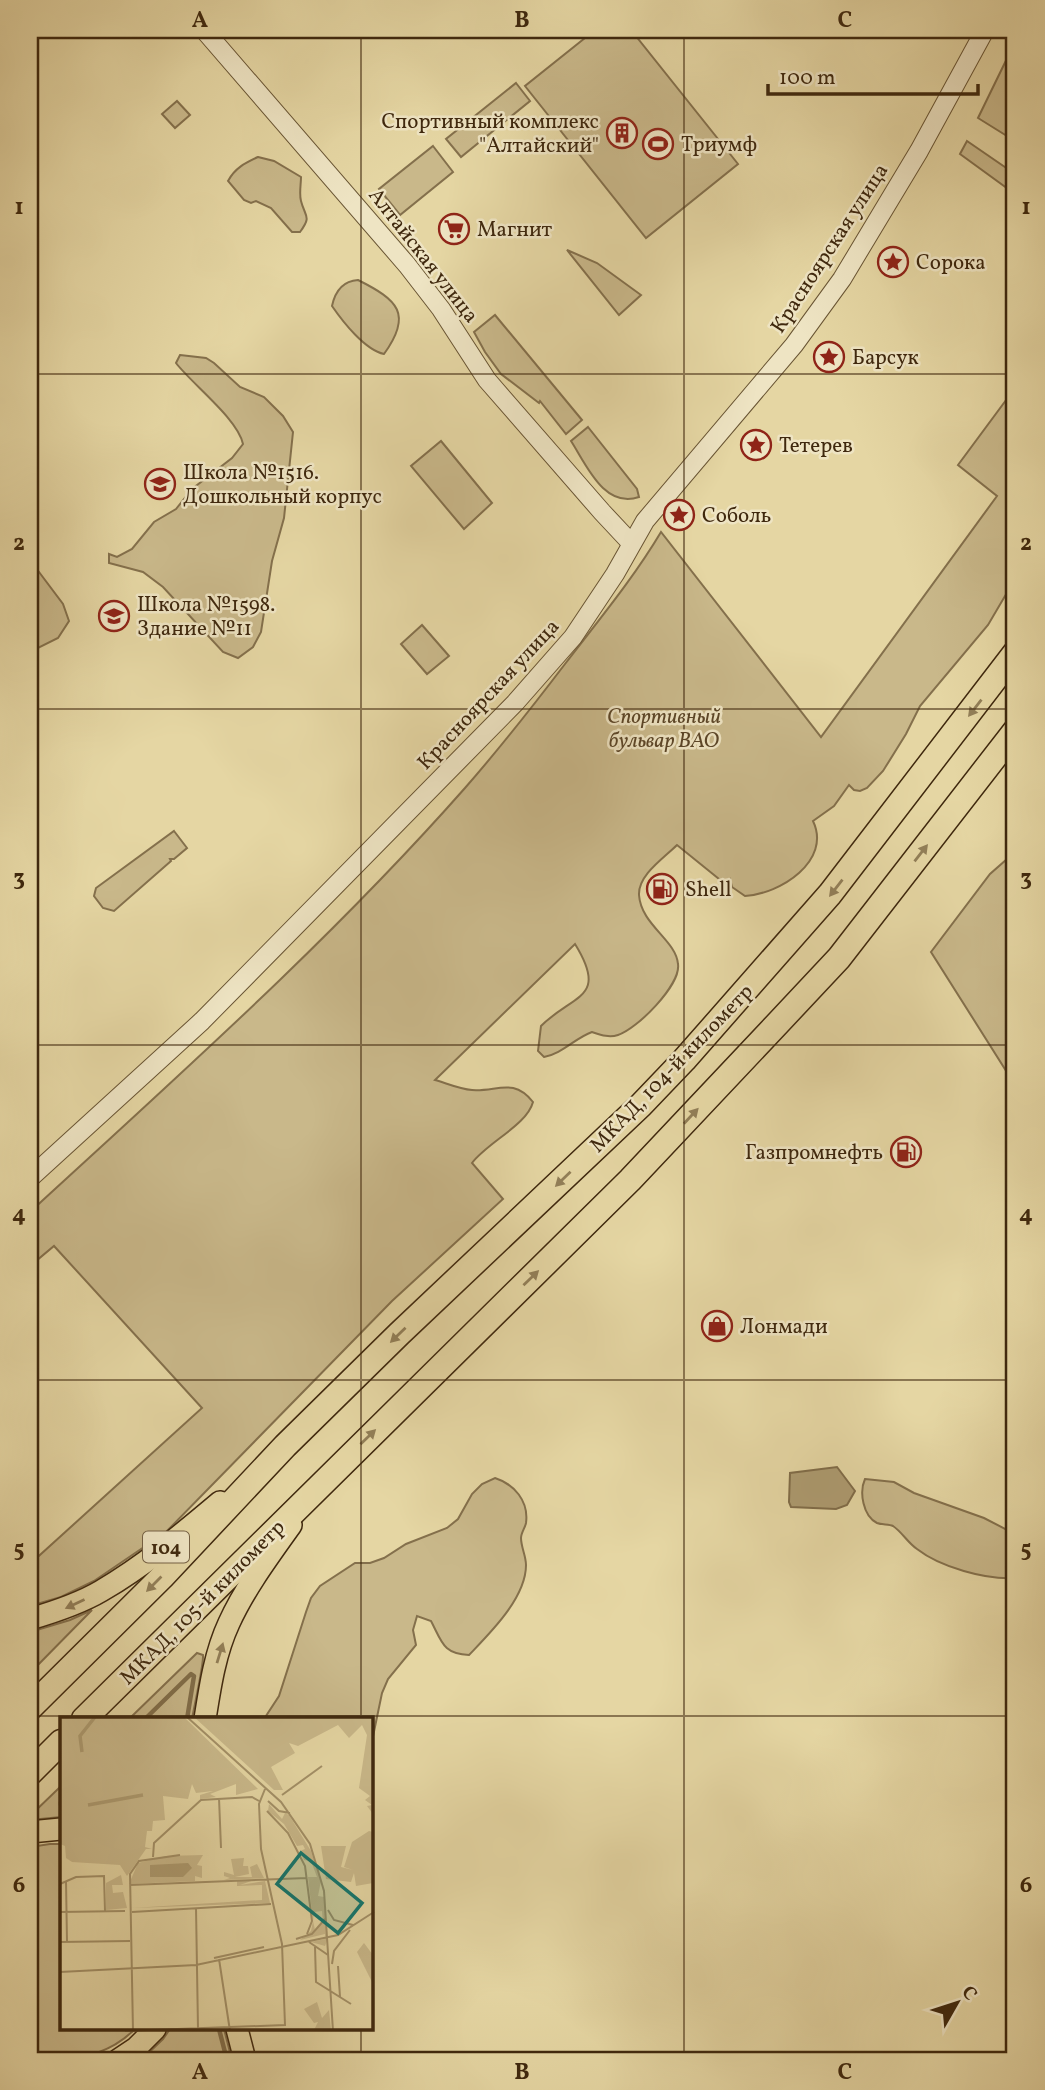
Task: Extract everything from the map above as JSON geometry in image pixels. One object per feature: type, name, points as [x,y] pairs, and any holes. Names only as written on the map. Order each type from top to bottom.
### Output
[{"type":"highway","name":"МКАД, 104-й километр","points":[[285,1446],[641,1105],[684,1060],[830,894],[1015,653]]},
{"type":"highway","points":[[319,1485],[630,1180],[839,958],[1015,731]]},
{"type":"highway","points":[[30,1708],[162,1577],[285,1446]]},
{"type":"highway","name":"МКАД, 105-й километр","points":[[86,1717],[319,1485]]},
{"type":"highway","points":[[30,1773],[60,1743]]},
{"type":"main road","name":"104","points":[[30,1619],[65,1608],[100,1592],[173,1542],[285,1446]]},
{"type":"main road","points":[[205,1717],[211,1680],[229,1624],[261,1567],[319,1485]]},
{"type":"main road","points":[[30,1832],[60,1829]]},
{"type":"main road","points":[[118,2060],[136,2048],[154,2030]]},
{"type":"main road","points":[[237,2030],[245,2060]]},
{"type":"street","name":"Алтайская улица","points":[[204,30],[407,265],[442,309],[487,380],[601,512],[632,542]]},
{"type":"street","name":"Красноярская улица","points":[[30,1178],[202,1021],[515,703],[573,637],[615,575],[632,542],[673,485],[794,345],[836,288],[919,151],[985,30]]},
{"type":"green space","points":[[595,30],[631,30],[738,164],[646,238],[525,86]]},
{"type":"green space","points":[[1015,42],[1015,141],[978,118]]},
{"type":"green space","points":[[516,83],[530,101],[461,157],[446,139]]},
{"type":"green space","points":[[177,101],[190,115],[175,128],[162,114]]},
{"type":"green space","points":[[967,141],[1015,174],[1015,194],[960,154]]},
{"type":"green space","points":[[433,146],[453,172],[400,215],[379,189]]},
{"type":"green space","points":[[258,157],[274,161],[301,177],[300,198],[307,219],[300,232],[292,232],[271,208],[256,201],[251,203],[244,200],[228,181],[241,166]]},
{"type":"green space","points":[[567,250],[597,263],[641,295],[619,315]]},
{"type":"green space","points":[[358,280],[383,294],[397,309],[398,328],[384,354],[362,341],[332,306],[340,288]]},
{"type":"green space","points":[[495,315],[582,420],[566,434],[540,401],[539,403],[501,374],[485,352],[474,332]]},
{"type":"green space","points":[[180,355],[206,358],[240,387],[264,397],[283,416],[293,432],[284,518],[272,561],[261,632],[253,647],[238,658],[223,652],[163,587],[143,572],[109,563],[109,554],[117,557],[132,549],[154,522],[176,509],[192,489],[232,458],[243,444],[224,413],[176,363]]},
{"type":"green space","name":"Спортивный бульвар ВАО","points":[[1015,388],[1015,579],[988,625],[920,706],[883,771],[867,788],[860,791],[849,785],[834,806],[813,821],[817,836],[809,862],[787,882],[773,889],[745,896],[732,887],[730,879],[724,883],[677,845],[653,867],[640,888],[641,906],[676,955],[677,973],[673,983],[656,1005],[626,1031],[611,1036],[592,1032],[557,1053],[544,1057],[538,1051],[541,1026],[583,994],[588,986],[589,976],[585,962],[575,944],[435,1080],[472,1090],[512,1088],[526,1094],[533,1102],[515,1126],[472,1163],[503,1199],[392,1301],[166,1532],[94,1581],[61,1597],[30,1606],[30,1564],[202,1408],[54,1246],[30,1266],[30,1212],[253,1006],[414,844],[529,711],[627,583],[661,532],[821,737],[997,496],[958,465]]},
{"type":"green space","points":[[588,427],[637,489],[639,497],[616,497],[597,482],[571,441]]},
{"type":"green space","points":[[441,441],[492,503],[464,529],[411,466]]},
{"type":"green space","points":[[30,560],[63,604],[69,621],[58,638],[30,652]]},
{"type":"green space","points":[[422,625],[449,656],[427,674],[401,644]]},
{"type":"green space","points":[[174,831],[187,848],[174,859],[170,859],[171,861],[114,911],[103,908],[94,896],[96,888]]},
{"type":"green space","points":[[1015,852],[1015,1085],[931,952],[990,874]]},
{"type":"green space","points":[[495,1478],[508,1484],[519,1494],[526,1515],[521,1538],[526,1565],[524,1577],[514,1602],[496,1626],[469,1655],[460,1654],[444,1646],[431,1621],[417,1616],[413,1630],[416,1645],[388,1679],[382,1693],[373,1736],[373,1717],[265,1717],[279,1696],[311,1598],[320,1586],[355,1563],[370,1563],[384,1558],[406,1544],[447,1528],[458,1519],[472,1494],[482,1484]]},
{"type":"green space","points":[[865,1479],[894,1482],[914,1493],[984,1518],[1015,1534],[1015,1578],[991,1577],[950,1567],[917,1549],[893,1526],[872,1520],[863,1503]]},
{"type":"green space","points":[[92,1610],[30,1673],[30,1632]]},
{"type":"green space","points":[[197,1653],[203,1655],[192,1717],[131,1717]]},
{"type":"green space","points":[[60,1787],[60,1817],[30,1820],[30,1816]]},
{"type":"green space","points":[[60,1844],[60,2030],[134,2030],[112,2046],[86,2056],[59,2060],[30,2058],[30,1847]]},
{"type":"green space","points":[[169,2030],[224,2030],[232,2060],[141,2060]]},
{"type":"shaded area","points":[[837,1467],[855,1491],[847,1505],[836,1509],[791,1507],[790,1473]]},
{"type":"waterway","points":[[147,1717],[191,1674],[194,1676],[187,1717]]},
{"type":"waterway","points":[[219,2030],[227,2060]]},
{"type":"place","name":"Спортивный комплекс \"Алтайский\"","points":[[622,133]]},
{"type":"place","name":"Триумф","points":[[658,144]]},
{"type":"place","name":"Магнит","points":[[454,229]]},
{"type":"place","name":"Сорока","points":[[893,262]]},
{"type":"place","name":"Барсук","points":[[829,357]]},
{"type":"place","name":"Тетерев","points":[[756,445]]},
{"type":"place","name":"Школа №1516. Дошкольный корпус","points":[[160,484]]},
{"type":"place","name":"Соболь","points":[[679,515]]},
{"type":"place","name":"Школа №1598. Здание №11","points":[[114,616]]},
{"type":"place","name":"Shell","points":[[662,889]]},
{"type":"place","name":"Газпромнефть","points":[[906,1152]]},
{"type":"place","name":"Лонмади","points":[[717,1326]]}]
